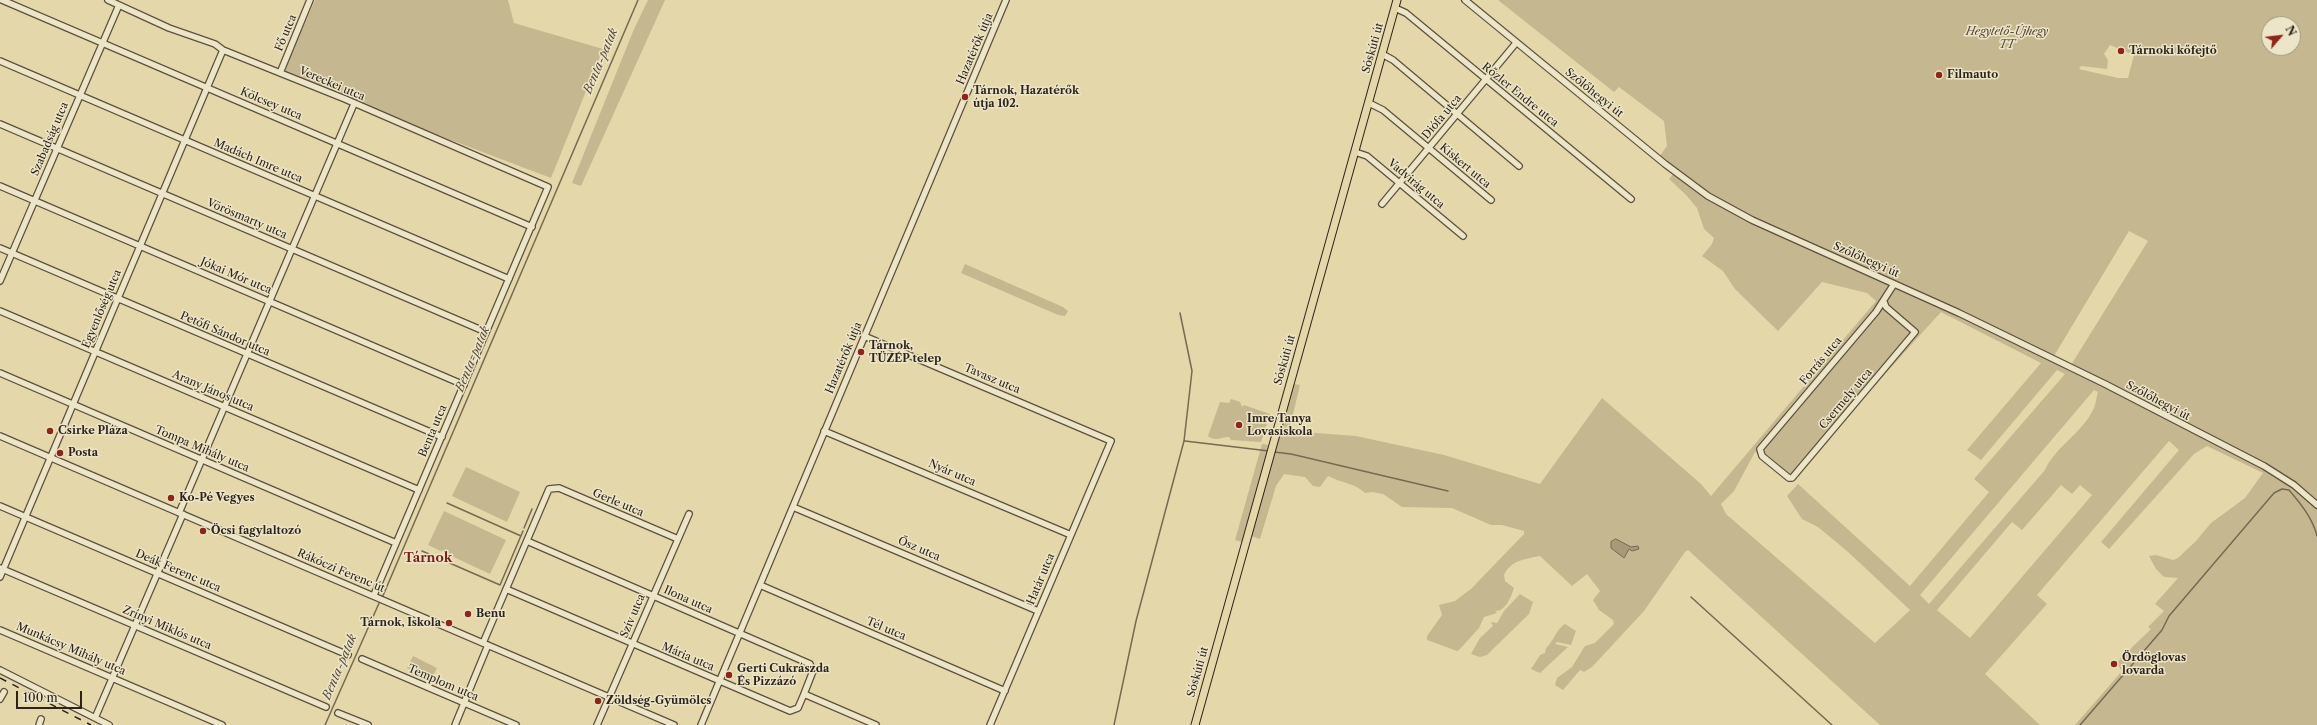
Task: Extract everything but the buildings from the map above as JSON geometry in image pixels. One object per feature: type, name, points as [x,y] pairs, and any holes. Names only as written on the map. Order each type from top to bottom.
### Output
[{"type":"main road","name":"Sóskúti út","points":[[1194,725],[1397,0]]},
{"type":"street","name":"Kölcsey utca","points":[[2,0],[532,227]]},
{"type":"street","name":"Vereckei utca","points":[[108,0],[169,28],[216,44],[224,50],[548,187]]},
{"type":"street","name":"Fő utca","points":[[280,73],[310,0]]},
{"type":"street","name":"Hazatérők útja","points":[[701,725],[1006,0]]},
{"type":"street","name":"Szőlőhegyi út","points":[[1465,0],[1699,191],[1752,220],[1959,312],[2105,384],[2264,466],[2294,485],[2317,505]]},
{"type":"street","name":"Szabadság utca","points":[[0,281],[119,5]]},
{"type":"street","name":"Rőzler Endre utca","points":[[1395,8],[1406,13],[1632,199]]},
{"type":"street","name":"Diófa utca","points":[[1382,204],[1516,43]]},
{"type":"street","name":"Egyenlőség utca","points":[[0,577],[2,569],[94,351],[224,50]]},
{"type":"street","points":[[1382,54],[1393,60],[1519,166]]},
{"type":"street","name":"Madách Imre utca","points":[[0,61],[509,279]]},
{"type":"street","name":"Kiskert utca","points":[[1369,103],[1382,110],[1491,200]]},
{"type":"street","points":[[95,718],[157,573],[202,459],[354,104]]},
{"type":"street","name":"Vörösmarty utca","points":[[0,124],[486,332]]},
{"type":"street","name":"Vadvirág utca","points":[[1355,152],[1367,156],[1463,236]]},
{"type":"street","name":"Jókai Mór utca","points":[[0,186],[464,385]]},
{"type":"street","name":"Benta utca","points":[[374,596],[548,187]]},
{"type":"street","name":"Petőfi Sándor utca","points":[[0,248],[442,437]]},
{"type":"street","name":"Forrás utca","points":[[1760,449],[1884,302],[1894,284]]},
{"type":"street","name":"Csermely utca","points":[[1760,449],[1762,456],[1792,478],[1908,341],[1915,330],[1888,309],[1884,302]]},
{"type":"street","name":"Arany János utca","points":[[0,311],[419,490]]},
{"type":"street","name":"Tavasz utca","points":[[864,336],[1111,441]]},
{"type":"street","name":"Tompa Mihály utca","points":[[0,373],[396,543]]},
{"type":"street","name":"Nyár utca","points":[[824,431],[1071,535]]},
{"type":"street","name":"Rákóczi Ferenc út","points":[[0,436],[674,725]]},
{"type":"street","name":"Határ utca","points":[[990,725],[1111,441]]},
{"type":"street","name":"Gerle utca","points":[[527,541],[549,489],[559,488],[678,539]]},
{"type":"street","name":"Deák Ferenc utca","points":[[0,506],[348,655]]},
{"type":"street","name":"Ősz utca","points":[[793,507],[1038,610]]},
{"type":"street","name":"Szív utca","points":[[597,725],[652,595],[689,514]]},
{"type":"street","points":[[455,725],[506,589],[527,541]]},
{"type":"street","name":"Ilona utca","points":[[527,541],[812,666],[813,671],[804,694]]},
{"type":"street","name":"Zrínyi Miklós utca","points":[[2,569],[326,707]]},
{"type":"street","name":"Tél utca","points":[[760,585],[1005,691]]},
{"type":"street","name":"Mária utca","points":[[506,589],[790,711],[798,708],[804,694]]},
{"type":"street","name":"Munkácsy Mihály utca","points":[[0,630],[222,725]]},
{"type":"street","name":"Templom utca","points":[[362,659],[516,725]]},
{"type":"street","points":[[0,670],[109,725]]},
{"type":"street","points":[[0,699],[4,692]]},
{"type":"street","points":[[804,694],[876,725]]},
{"type":"street","points":[[338,713],[368,725]]},
{"type":"green space","points":[[315,0],[508,0],[514,23],[603,49],[551,178],[282,76]]},
{"type":"green space","points":[[648,0],[665,0],[581,186],[572,183],[634,29]]},
{"type":"green space","name":"Hegytető-Újhegy TT","points":[[1498,0],[2317,0],[2317,725],[2075,725],[2122,671],[2117,664],[2120,659],[2151,629],[2148,627],[2164,611],[2155,604],[2178,578],[2164,577],[2156,569],[2149,556],[2156,555],[2173,560],[2178,558],[2196,541],[2211,523],[2245,498],[2263,473],[2207,446],[2194,454],[2109,549],[2101,542],[2179,450],[2169,441],[2037,595],[2047,604],[1985,674],[2040,725],[1880,725],[1688,550],[1685,552],[1644,611],[1592,667],[1584,672],[1580,670],[1563,690],[1555,685],[1557,678],[1572,667],[1585,646],[1595,643],[1614,624],[1613,620],[1599,610],[1593,600],[1600,591],[1587,574],[1572,586],[1540,556],[1519,561],[1510,566],[1504,575],[1505,581],[1514,588],[1508,603],[1502,609],[1495,611],[1497,613],[1484,617],[1479,628],[1459,650],[1457,651],[1427,640],[1427,636],[1442,615],[1439,605],[1455,601],[1471,589],[1524,534],[1524,531],[1502,525],[1491,525],[1452,508],[1402,507],[1383,494],[1372,492],[1365,493],[1357,487],[1328,476],[1320,487],[1313,486],[1305,477],[1284,474],[1276,486],[1260,539],[1245,534],[1242,542],[1235,540],[1262,444],[1276,446],[1294,384],[1300,385],[1289,431],[1356,436],[1444,455],[1540,484],[1602,398],[1701,484],[1711,496],[1876,301],[1867,293],[1822,282],[1778,331],[1735,289],[1723,271],[1702,256],[1712,244],[1714,238],[1704,229],[1697,208],[1669,179],[1676,171],[1659,157],[1667,146],[1664,121],[1619,87],[1614,92]],"holes":[[[2110,45],[2134,55],[2128,78],[2118,78],[2079,69],[2081,66],[2107,69],[2108,60],[2104,54]],[[2129,231],[2148,241],[2071,365],[2054,356]],[[1941,312],[2041,363],[1967,450],[1981,460],[2057,370],[2065,374],[1974,479],[1989,492],[1910,586],[1798,484],[1787,496],[1802,519],[1818,527],[1847,551],[1910,610],[1875,643],[1726,514],[1721,504],[1734,491],[1755,452],[1789,480]],[[2094,390],[2098,392],[2094,408],[2082,426],[2055,454],[2045,470],[1929,604],[1920,595]],[[2061,485],[2072,494],[2080,485],[2092,495],[1970,638],[1937,610],[2012,522],[2022,530]]]},
{"type":"green space","points":[[965,264],[1063,307],[1068,311],[1065,316],[1058,315],[961,273]]},
{"type":"green space","name":"Imre Tanya Lovasiskola","points":[[1231,399],[1240,402],[1242,407],[1244,405],[1270,414],[1261,442],[1231,440],[1229,437],[1213,439],[1208,436],[1220,402],[1229,403]]},
{"type":"green space","points":[[466,467],[520,492],[507,522],[452,496]]},
{"type":"green space","points":[[444,511],[506,540],[490,574],[428,545]]},
{"type":"green space","points":[[1520,594],[1533,602],[1529,614],[1487,655],[1480,657],[1471,654],[1480,638],[1493,626],[1491,622],[1497,623],[1504,611]]},
{"type":"green space","points":[[1565,624],[1576,631],[1571,645],[1557,642],[1555,644],[1568,647],[1540,673],[1531,669],[1540,655],[1545,653],[1546,648],[1559,629]]},
{"type":"green space","points":[[413,656],[437,668],[431,680],[407,668]]},
{"type":"shaded area","points":[[1616,539],[1631,547],[1638,546],[1639,549],[1632,551],[1629,549],[1624,558],[1611,548],[1611,542]]},
{"type":"waterway","name":"Benta-patak","points":[[382,598],[638,0]]},
{"type":"waterway","points":[[1114,725],[1136,621],[1184,441],[1192,371],[1180,313]]},
{"type":"waterway","points":[[1185,441],[1269,451]]},
{"type":"waterway","points":[[1274,452],[1291,454],[1448,491]]},
{"type":"waterway","points":[[2080,725],[2162,630],[2169,616],[2274,493],[2282,489],[2289,490],[2310,518],[2317,536]]},
{"type":"waterway","points":[[447,503],[521,536]]},
{"type":"waterway","points":[[524,528],[532,509]]},
{"type":"waterway","points":[[422,551],[500,585],[523,531]]},
{"type":"waterway","points":[[1691,597],[1832,725]]},
{"type":"waterway","name":"Benta-patak","points":[[325,725],[380,601]]},
{"type":"railway","points":[[0,678],[91,725]]},
{"type":"place","name":"Tárnoki kőfejtő","points":[[2121,51]]},
{"type":"place","name":"Filmauto","points":[[1939,75]]},
{"type":"place","name":"Tárnok, Hazatérők útja 102.","points":[[965,97]]},
{"type":"place","name":"Tárnok, TÜZÉP telep","points":[[861,352]]},
{"type":"place","name":"Imre Tanya Lovasiskola","points":[[1239,425]]},
{"type":"place","name":"Csirke Pláza","points":[[50,431]]},
{"type":"place","name":"Posta","points":[[60,453]]},
{"type":"place","name":"Ko-Pé Vegyes","points":[[171,498]]},
{"type":"place","name":"Öcsi fagylaltozó","points":[[203,531]]},
{"type":"place","name":"Benu","points":[[468,614]]},
{"type":"place","name":"Tárnok, Iskola","points":[[449,623]]},
{"type":"place","name":"Ördöglovas lovarda","points":[[2114,664]]},
{"type":"place","name":"Gerti Cukrászda És Pizzázó","points":[[729,675]]},
{"type":"place","name":"Zöldség-Gyümölcs","points":[[598,701]]},
{"type":"district","name":"Tárnok","points":[[428,558]]}]
